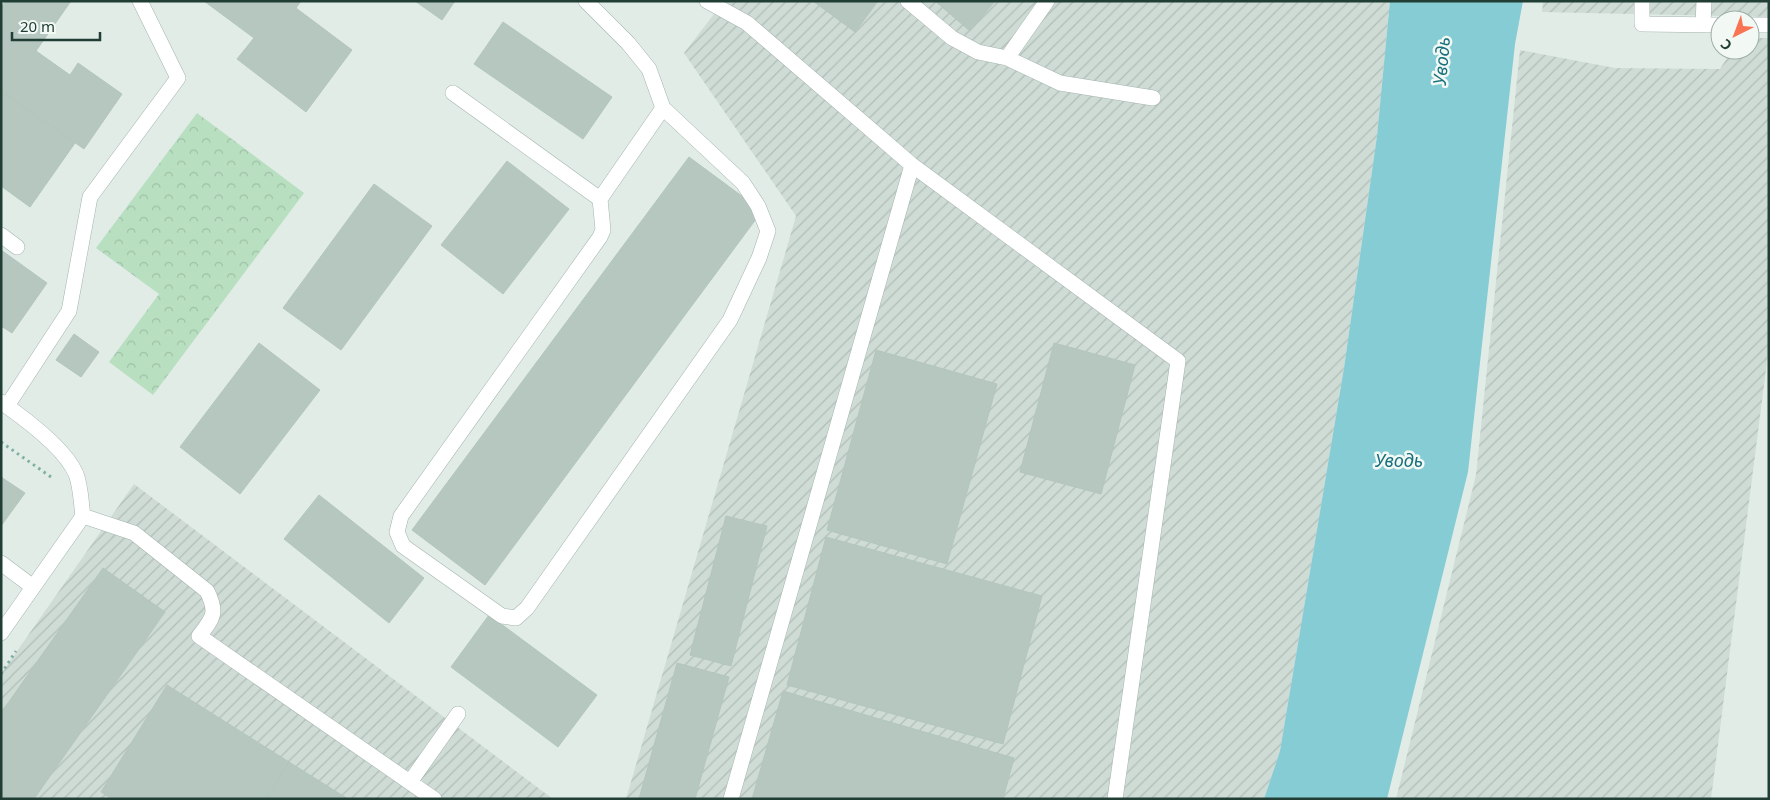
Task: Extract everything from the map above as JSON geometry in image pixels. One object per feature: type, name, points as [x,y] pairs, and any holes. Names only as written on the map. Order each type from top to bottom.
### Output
[{"type":"street","points":[[1,633],[83,516],[76,474],[68,461],[54,444],[4,404],[69,311],[90,196],[178,78],[140,1]]},
{"type":"street","points":[[586,1],[628,43],[649,69],[664,108],[743,182],[758,206],[768,231],[759,258],[730,320],[527,608],[516,618],[502,616],[403,546],[397,532],[401,516],[600,236],[603,230],[600,199],[664,108]]},
{"type":"street","points":[[707,1],[747,23],[912,165],[1178,360],[1115,799]]},
{"type":"street","points":[[908,1],[952,38],[978,52],[1007,58],[1060,83],[1153,98]]},
{"type":"street","points":[[1007,58],[1047,1]]},
{"type":"street","points":[[1642,1],[1642,24],[1710,25]]},
{"type":"street","points":[[1703,25],[1704,1]]},
{"type":"street","points":[[453,93],[600,199]]},
{"type":"street","points":[[731,799],[912,165]]},
{"type":"street","points":[[1,235],[17,247]]},
{"type":"street","points":[[83,516],[134,533],[207,591],[213,604],[213,618],[199,636],[434,799]]},
{"type":"street","points":[[1,563],[34,587]]},
{"type":"street","points":[[410,782],[458,714]]},
{"type":"shaded area","points":[[724,1],[1390,1],[1377,136],[1344,368],[1280,751],[1264,799],[626,799],[796,216],[684,53]]},
{"type":"shaded area","points":[[1543,1],[1769,1],[1769,17],[1760,17],[1760,10],[1710,10],[1710,16],[1542,12]]},
{"type":"shaded area","points":[[1760,38],[1769,38],[1769,346],[1711,799],[1396,799],[1476,475],[1520,50],[1615,68],[1720,69],[1726,60],[1760,60]]},
{"type":"shaded area","points":[[134,484],[553,799],[1,799],[1,674]]},
{"type":"green space","points":[[197,113],[304,193],[153,395],[109,362],[159,294],[96,248]]},
{"type":"water","name":"Уводь","points":[[1390,1],[1523,1],[1515,44],[1468,472],[1387,799],[1264,799],[1280,751],[1344,368],[1377,136]]},
{"type":"building","points":[[6,1],[71,1],[36,51],[70,75],[78,63],[122,94],[84,149],[1,91],[1,7]]},
{"type":"building","points":[[204,1],[301,1],[296,8],[352,50],[306,112],[237,59],[254,38]]},
{"type":"building","points":[[415,1],[455,1],[442,20]]},
{"type":"building","points":[[813,1],[878,1],[855,32]]},
{"type":"building","points":[[935,1],[995,1],[970,31]]},
{"type":"building","points":[[503,22],[612,97],[583,139],[474,64]]},
{"type":"building","points":[[1,91],[75,143],[30,207],[1,186]]},
{"type":"building","points":[[689,157],[762,211],[485,585],[412,530]]},
{"type":"building","points":[[507,161],[569,209],[503,294],[441,245]]},
{"type":"building","points":[[374,184],[432,226],[341,350],[283,308]]},
{"type":"building","points":[[1,250],[47,283],[12,333],[1,326]]},
{"type":"building","points":[[74,334],[99,352],[81,377],[56,360]]},
{"type":"building","points":[[259,343],[320,390],[240,494],[180,447]]},
{"type":"building","points":[[1054,343],[1135,365],[1101,494],[1020,472]]},
{"type":"building","points":[[876,350],[997,384],[947,564],[827,530]]},
{"type":"building","points":[[1,477],[25,493],[1,526]]},
{"type":"building","points":[[319,495],[424,578],[389,623],[284,539]]},
{"type":"building","points":[[726,516],[767,526],[731,666],[690,655]]},
{"type":"building","points":[[826,537],[1042,596],[1003,744],[787,685]]},
{"type":"building","points":[[103,568],[165,612],[34,799],[1,799],[1,713]]},
{"type":"building","points":[[489,615],[597,695],[558,747],[451,667]]},
{"type":"building","points":[[677,663],[729,677],[695,799],[639,799]]},
{"type":"building","points":[[167,685],[289,762],[266,799],[112,799],[101,792]]},
{"type":"building","points":[[783,691],[1014,758],[1003,799],[752,799]]},
{"type":"building","points":[[289,762],[348,799],[266,799]]}]
